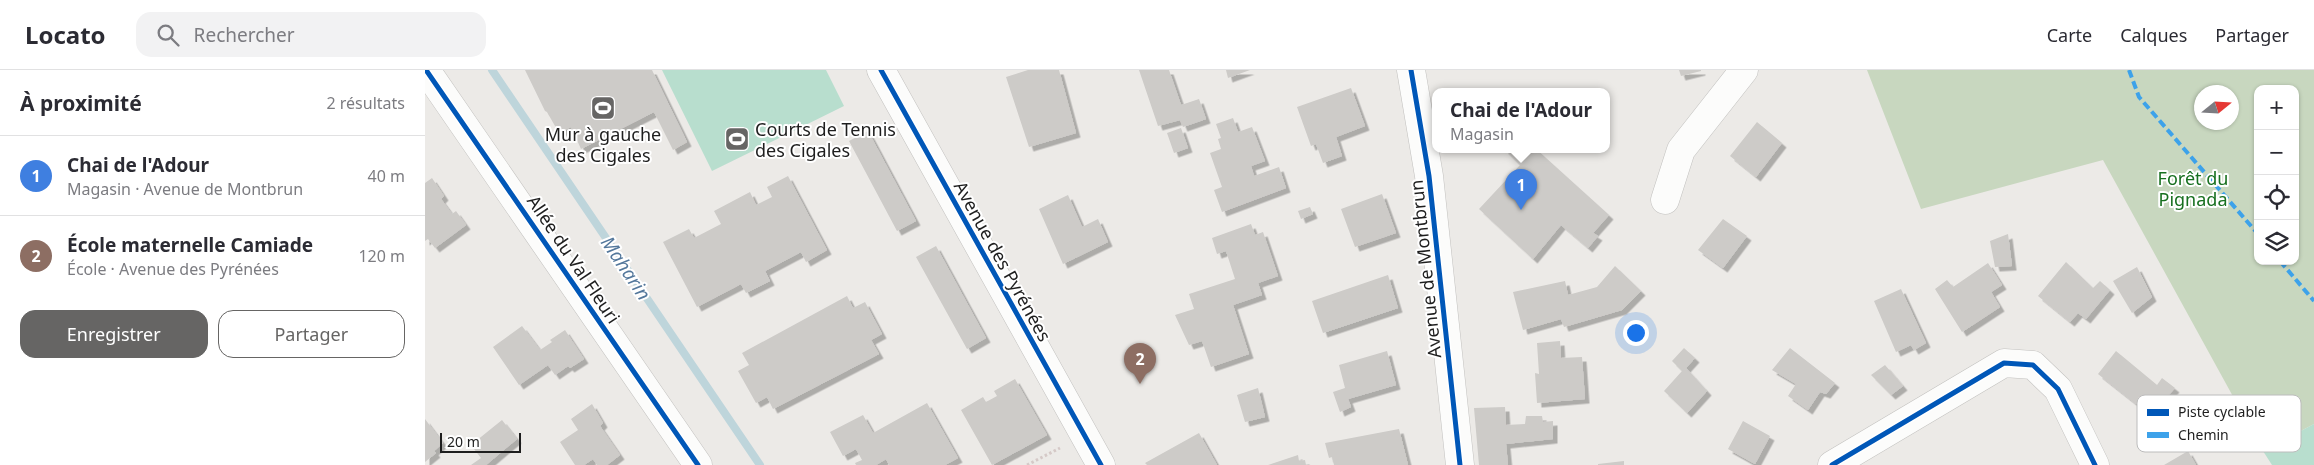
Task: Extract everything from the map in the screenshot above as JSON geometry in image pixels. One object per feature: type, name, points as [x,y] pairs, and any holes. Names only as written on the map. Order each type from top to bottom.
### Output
[{"type":"street","name":"Allée du Val Fleuri","points":[[426,70],[698,465]]},
{"type":"street","name":"Avenue des Pyrénées","points":[[881,70],[1101,465]]},
{"type":"street","name":"Avenue de Montbrun","points":[[1411,70],[1429,176],[1460,465]]},
{"type":"street","points":[[1665,200],[1681,150],[1744,70]]},
{"type":"street","points":[[1833,465],[2003,363],[2033,365],[2058,389],[2095,465]]},
{"type":"path","points":[[1027,465],[1061,447]]},
{"type":"green space","name":"Courts de Tennis des Cigales","points":[[662,70],[826,70],[844,106],[712,171]]},
{"type":"green space","name":"Forêt du Pignada","points":[[1867,70],[2314,70],[2314,424],[2301,431],[2301,395],[2232,395],[2103,160],[1921,209]]},
{"type":"green space","points":[[2314,424],[2314,465],[2272,465],[2264,452],[2301,452],[2301,431]]},
{"type":"building","name":"Mur à gauche des Cigales","points":[[525,70],[652,70],[687,142],[673,150],[654,112],[581,149],[571,127],[559,133],[545,111]]},
{"type":"building","points":[[1028,70],[1059,70],[1076,133],[1029,147],[1006,77]]},
{"type":"building","points":[[1139,70],[1169,70],[1181,105],[1199,99],[1206,119],[1183,127],[1180,120],[1158,126]]},
{"type":"building","points":[[1226,70],[1250,70],[1228,78]]},
{"type":"building","points":[[1679,70],[1701,70],[1701,71],[1681,76]]},
{"type":"building","points":[[1351,88],[1365,126],[1336,137],[1342,156],[1323,163],[1316,144],[1311,146],[1297,107]]},
{"type":"building","points":[[1233,118],[1238,132],[1252,127],[1265,161],[1251,166],[1254,176],[1279,167],[1286,188],[1222,212],[1214,190],[1222,187],[1210,153],[1221,149],[1218,139],[1221,138],[1216,124]]},
{"type":"building","points":[[1757,122],[1782,143],[1756,177],[1730,156]]},
{"type":"building","points":[[1181,128],[1188,148],[1174,153],[1167,133]]},
{"type":"building","points":[[868,131],[916,221],[897,231],[849,141]]},
{"type":"building","points":[[1508,153],[1540,153],[1609,215],[1593,233],[1598,236],[1588,248],[1561,225],[1533,259],[1479,209],[1520,165]]},
{"type":"building","points":[[788,176],[827,250],[806,262],[801,252],[765,271],[770,281],[746,293],[741,284],[697,307],[663,242],[689,229],[694,238],[721,224],[714,211],[750,192],[756,205],[772,197],[767,187]]},
{"type":"building","points":[[432,178],[444,196],[441,199],[452,214],[456,211],[466,225],[435,248],[428,239],[425,241],[425,183]]},
{"type":"building","points":[[1382,194],[1396,233],[1355,247],[1341,209]]},
{"type":"building","points":[[1068,195],[1082,227],[1098,219],[1108,242],[1063,264],[1039,209]]},
{"type":"building","points":[[1310,207],[1313,214],[1301,219],[1298,211]]},
{"type":"building","points":[[1723,219],[1747,236],[1723,268],[1698,250]]},
{"type":"building","points":[[1251,224],[1255,235],[1263,232],[1278,276],[1258,283],[1262,295],[1233,305],[1249,354],[1211,367],[1202,341],[1189,345],[1175,315],[1194,309],[1189,294],[1235,279],[1226,251],[1217,254],[1212,238]]},
{"type":"building","points":[[2008,234],[2012,266],[1995,267],[1990,241]]},
{"type":"building","points":[[936,246],[986,338],[967,349],[916,257]]},
{"type":"building","points":[[2066,262],[2093,288],[2100,281],[2110,290],[2086,319],[2078,313],[2070,322],[2038,296]]},
{"type":"building","points":[[1988,263],[2002,285],[1991,292],[2000,307],[1962,332],[1935,289],[1947,280],[1953,287]]},
{"type":"building","points":[[1615,266],[1641,291],[1622,310],[1564,327],[1561,319],[1523,330],[1513,292],[1565,281],[1568,295],[1597,287]]},
{"type":"building","points":[[2137,267],[2152,297],[2132,313],[2113,281]]},
{"type":"building","points":[[1388,275],[1398,308],[1323,333],[1312,301]]},
{"type":"building","points":[[1901,289],[1926,343],[1914,350],[1911,345],[1896,352],[1874,301]]},
{"type":"building","points":[[847,296],[853,308],[865,302],[882,334],[871,340],[879,354],[773,409],[767,397],[756,403],[738,371],[749,365],[742,353]]},
{"type":"building","points":[[522,326],[540,350],[552,342],[550,340],[565,330],[584,359],[570,368],[568,366],[555,375],[548,365],[519,385],[493,347]]},
{"type":"building","points":[[1560,341],[1561,358],[1582,357],[1585,399],[1537,403],[1535,373],[1539,374],[1537,343]]},
{"type":"building","points":[[1684,348],[1695,358],[1686,368],[1707,391],[1687,413],[1664,391],[1682,371],[1672,361]]},
{"type":"building","points":[[1790,348],[1835,383],[1826,394],[1820,392],[1808,410],[1788,396],[1796,384],[1772,370]]},
{"type":"building","points":[[1387,351],[1396,385],[1348,399],[1351,407],[1340,412],[1333,392],[1345,388],[1339,365]]},
{"type":"building","points":[[2116,351],[2157,385],[2162,378],[2175,388],[2169,395],[2137,395],[2136,404],[2098,374]]},
{"type":"building","points":[[1885,365],[1903,386],[1891,395],[1871,375]]},
{"type":"building","points":[[1015,379],[1047,435],[992,465],[961,410],[983,397],[986,402],[997,396],[994,391]]},
{"type":"building","points":[[1258,388],[1265,417],[1245,422],[1237,395]]},
{"type":"building","points":[[927,403],[958,458],[945,465],[889,465],[886,459],[876,465],[856,465],[855,463],[862,460],[856,449],[843,456],[830,432],[863,415],[873,433]]},
{"type":"building","points":[[592,404],[603,423],[600,426],[620,455],[607,465],[597,465],[593,459],[584,465],[575,465],[560,442],[578,430],[571,419]]},
{"type":"building","points":[[1505,407],[1506,425],[1525,424],[1526,416],[1542,416],[1543,422],[1553,421],[1553,439],[1506,444],[1508,465],[1479,465],[1474,408]]},
{"type":"building","points":[[425,419],[443,443],[434,451],[436,453],[425,462]]},
{"type":"building","points":[[502,420],[517,439],[486,465],[471,465],[481,458],[471,445]]},
{"type":"building","points":[[1743,421],[1770,436],[1755,464],[1728,449]]},
{"type":"building","points":[[1399,429],[1408,465],[1334,465],[1332,457],[1329,458],[1325,443]]},
{"type":"building","points":[[1199,433],[1217,465],[1147,465],[1145,463]]},
{"type":"building","points":[[2189,452],[2196,465],[2164,465]]},
{"type":"building","points":[[1298,455],[1299,461],[1305,460],[1306,465],[1268,465]]},
{"type":"building","points":[[1624,461],[1624,465],[1598,465],[1598,464]]},
{"type":"waterway","name":"Maharin","points":[[492,70],[760,465]]},
{"type":"marked path","points":[[2129,70],[2139,97],[2254,229]]},
{"type":"marked path","points":[[2283,265],[2314,301]]},
{"type":"cycle path","points":[[426,70],[698,465]]},
{"type":"cycle path","points":[[881,70],[1101,465]]},
{"type":"cycle path","points":[[1411,70],[1429,176],[1460,465]]},
{"type":"cycle path","points":[[1832,465],[2004,363],[2033,365],[2058,389],[2095,465]]},
{"type":"place","name":"Mur à gauche des Cigales","points":[[603,108]]},
{"type":"place","name":"Courts de Tennis des Cigales","points":[[737,139]]},
{"type":"place","name":"Chai de l'Adour","points":[[1521,210]]},
{"type":"place","name":"École maternelle Camiade","points":[[1140,384]]}]
